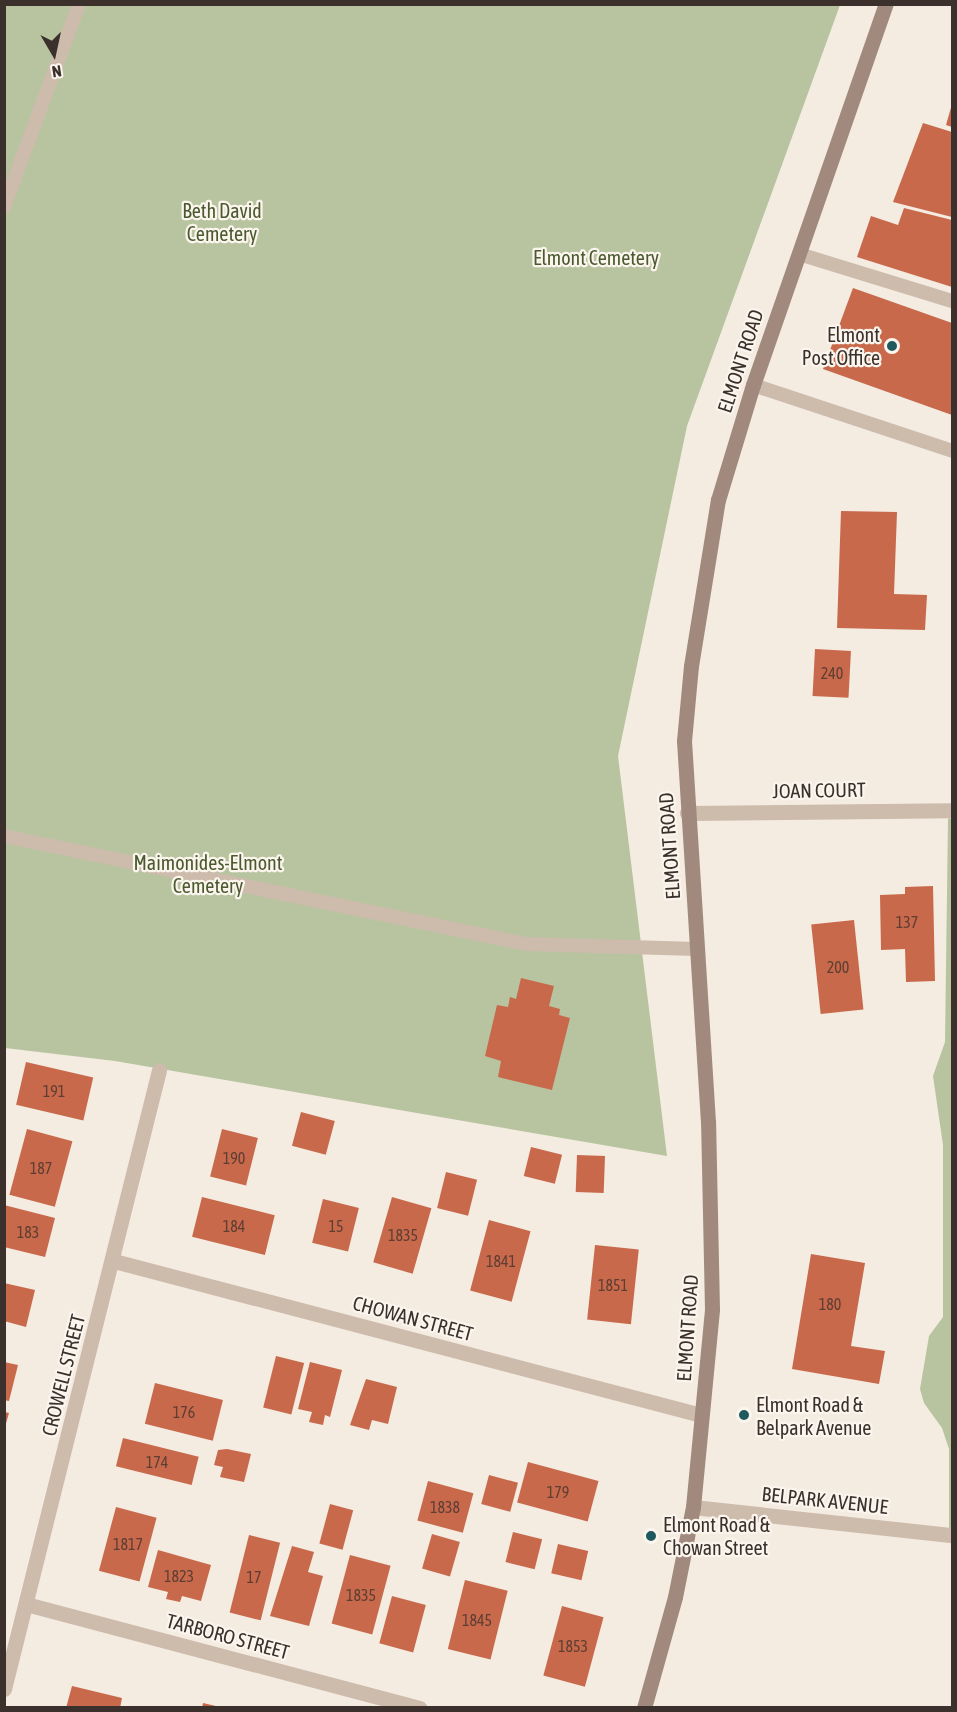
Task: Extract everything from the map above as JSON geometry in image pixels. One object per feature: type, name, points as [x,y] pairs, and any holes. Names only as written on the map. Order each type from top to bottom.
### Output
[{"type":"main road","name":"ELMONT ROAD","points":[[644,1707],[675,1597],[693,1507],[712,1310],[712,1218],[684,741],[691,666],[718,500],[753,385],[886,4]]},
{"type":"street","name":"JOAN COURT","points":[[687,813],[952,810]]},
{"type":"street","name":"CROWELL STREET","points":[[4,1689],[114,1262],[159,1070]]},
{"type":"street","name":"CHOWAN STREET","points":[[114,1262],[701,1415]]},
{"type":"street","name":"BELPARK AVENUE","points":[[693,1507],[952,1535]]},
{"type":"street","name":"TARBORO STREET","points":[[26,1604],[411,1706]]},
{"type":"lane","points":[[4,207],[80,4]]},
{"type":"lane","points":[[799,254],[952,302]]},
{"type":"lane","points":[[753,385],[952,451]]},
{"type":"lane","points":[[4,836],[526,944],[696,949]]},
{"type":"green space","points":[[5,5],[840,5],[687,426],[618,756],[667,1156],[115,1061],[5,1048]]},
{"type":"green space","points":[[948,818],[952,819],[952,1528],[949,1528],[949,1449],[942,1428],[924,1403],[920,1389],[929,1336],[943,1317],[943,1145],[933,1076],[945,1042]]},
{"type":"building","points":[[952,104],[952,127],[946,125]]},
{"type":"building","points":[[923,123],[952,132],[952,217],[893,202]]},
{"type":"building","points":[[904,208],[952,220],[952,287],[857,257],[871,216],[898,225]]},
{"type":"building","name":"Elmont Post Office","points":[[853,288],[952,323],[952,415],[823,369]]},
{"type":"building","points":[[841,511],[897,512],[894,594],[927,595],[925,630],[837,628]]},
{"type":"building","points":[[815,649],[851,651],[848,698],[813,696]]},
{"type":"building","points":[[933,886],[935,981],[906,982],[905,949],[881,950],[880,895],[905,894],[905,887]]},
{"type":"building","points":[[854,920],[863,1010],[821,1014],[811,924]]},
{"type":"building","points":[[521,978],[554,986],[549,1006],[560,1009],[559,1015],[570,1018],[552,1090],[498,1077],[501,1061],[485,1056],[497,1005],[508,1007],[510,997],[516,999]]},
{"type":"building","points":[[26,1062],[93,1078],[83,1120],[16,1105]]},
{"type":"building","points":[[301,1112],[335,1121],[326,1155],[292,1146]]},
{"type":"building","points":[[27,1129],[72,1141],[55,1207],[9,1195]]},
{"type":"building","points":[[222,1129],[258,1138],[246,1185],[210,1177]]},
{"type":"building","points":[[531,1147],[562,1155],[555,1184],[524,1176]]},
{"type":"building","points":[[577,1155],[605,1156],[604,1193],[576,1192]]},
{"type":"building","points":[[446,1172],[477,1180],[468,1216],[437,1208]]},
{"type":"building","points":[[202,1197],[275,1215],[265,1255],[192,1237]]},
{"type":"building","points":[[392,1197],[431,1208],[413,1274],[373,1262]]},
{"type":"building","points":[[323,1199],[359,1208],[348,1252],[312,1243]]},
{"type":"building","points":[[4,1205],[55,1218],[45,1257],[4,1247]]},
{"type":"building","points":[[489,1220],[531,1231],[512,1302],[470,1291]]},
{"type":"building","points":[[595,1245],[639,1250],[631,1324],[587,1320]]},
{"type":"building","points":[[811,1254],[865,1263],[851,1346],[885,1351],[879,1384],[792,1369]]},
{"type":"building","points":[[4,1283],[35,1290],[26,1327],[4,1321]]},
{"type":"building","points":[[276,1356],[304,1363],[291,1414],[263,1407]]},
{"type":"building","points":[[4,1362],[18,1365],[9,1401],[4,1400]]},
{"type":"building","points":[[310,1362],[342,1370],[330,1417],[325,1415],[323,1425],[309,1422],[312,1412],[298,1409]]},
{"type":"building","points":[[366,1379],[397,1387],[388,1424],[372,1420],[369,1430],[350,1425]]},
{"type":"building","points":[[155,1383],[223,1400],[213,1441],[145,1424]]},
{"type":"building","points":[[4,1412],[9,1413],[5,1427],[4,1427]]},
{"type":"building","points":[[123,1438],[199,1457],[192,1485],[116,1466]]},
{"type":"building","points":[[227,1449],[251,1454],[244,1482],[220,1477],[223,1467],[214,1465],[218,1450]]},
{"type":"building","points":[[528,1462],[599,1481],[588,1521],[517,1503]]},
{"type":"building","points":[[489,1475],[518,1483],[510,1512],[481,1504]]},
{"type":"building","points":[[428,1481],[473,1493],[463,1533],[417,1521]]},
{"type":"building","points":[[330,1504],[353,1510],[343,1550],[319,1544]]},
{"type":"building","points":[[116,1507],[157,1518],[139,1582],[99,1571]]},
{"type":"building","points":[[513,1532],[542,1539],[535,1569],[506,1562]]},
{"type":"building","points":[[432,1534],[460,1542],[450,1577],[422,1569]]},
{"type":"building","points":[[249,1535],[280,1543],[261,1620],[230,1613]]},
{"type":"building","points":[[558,1544],[588,1551],[581,1580],[551,1573]]},
{"type":"building","points":[[292,1546],[314,1552],[308,1572],[323,1576],[309,1626],[270,1616]]},
{"type":"building","points":[[158,1550],[211,1565],[201,1601],[182,1596],[180,1602],[166,1599],[168,1592],[148,1587]]},
{"type":"building","points":[[350,1555],[391,1566],[372,1634],[332,1624]]},
{"type":"building","points":[[465,1580],[508,1591],[491,1660],[448,1649]]},
{"type":"building","points":[[392,1596],[426,1605],[413,1652],[379,1643]]},
{"type":"building","points":[[562,1606],[604,1617],[585,1687],[543,1676]]},
{"type":"building","points":[[72,1686],[122,1698],[120,1708],[66,1708]]},
{"type":"building","points":[[203,1703],[220,1707],[220,1708],[202,1708]]},
{"type":"place","name":"Elmont Post Office","points":[[892,346]]},
{"type":"place","name":"Elmont Road & Belpark Avenue","points":[[744,1415]]},
{"type":"place","name":"Elmont Road & Chowan Street","points":[[651,1536]]},
{"type":"park label","name":"Beth David Cemetery","points":[[222,222]]},
{"type":"park label","name":"Elmont Cemetery","points":[[596,257]]},
{"type":"park label","name":"Maimonides-Elmont Cemetery","points":[[208,874]]}]
